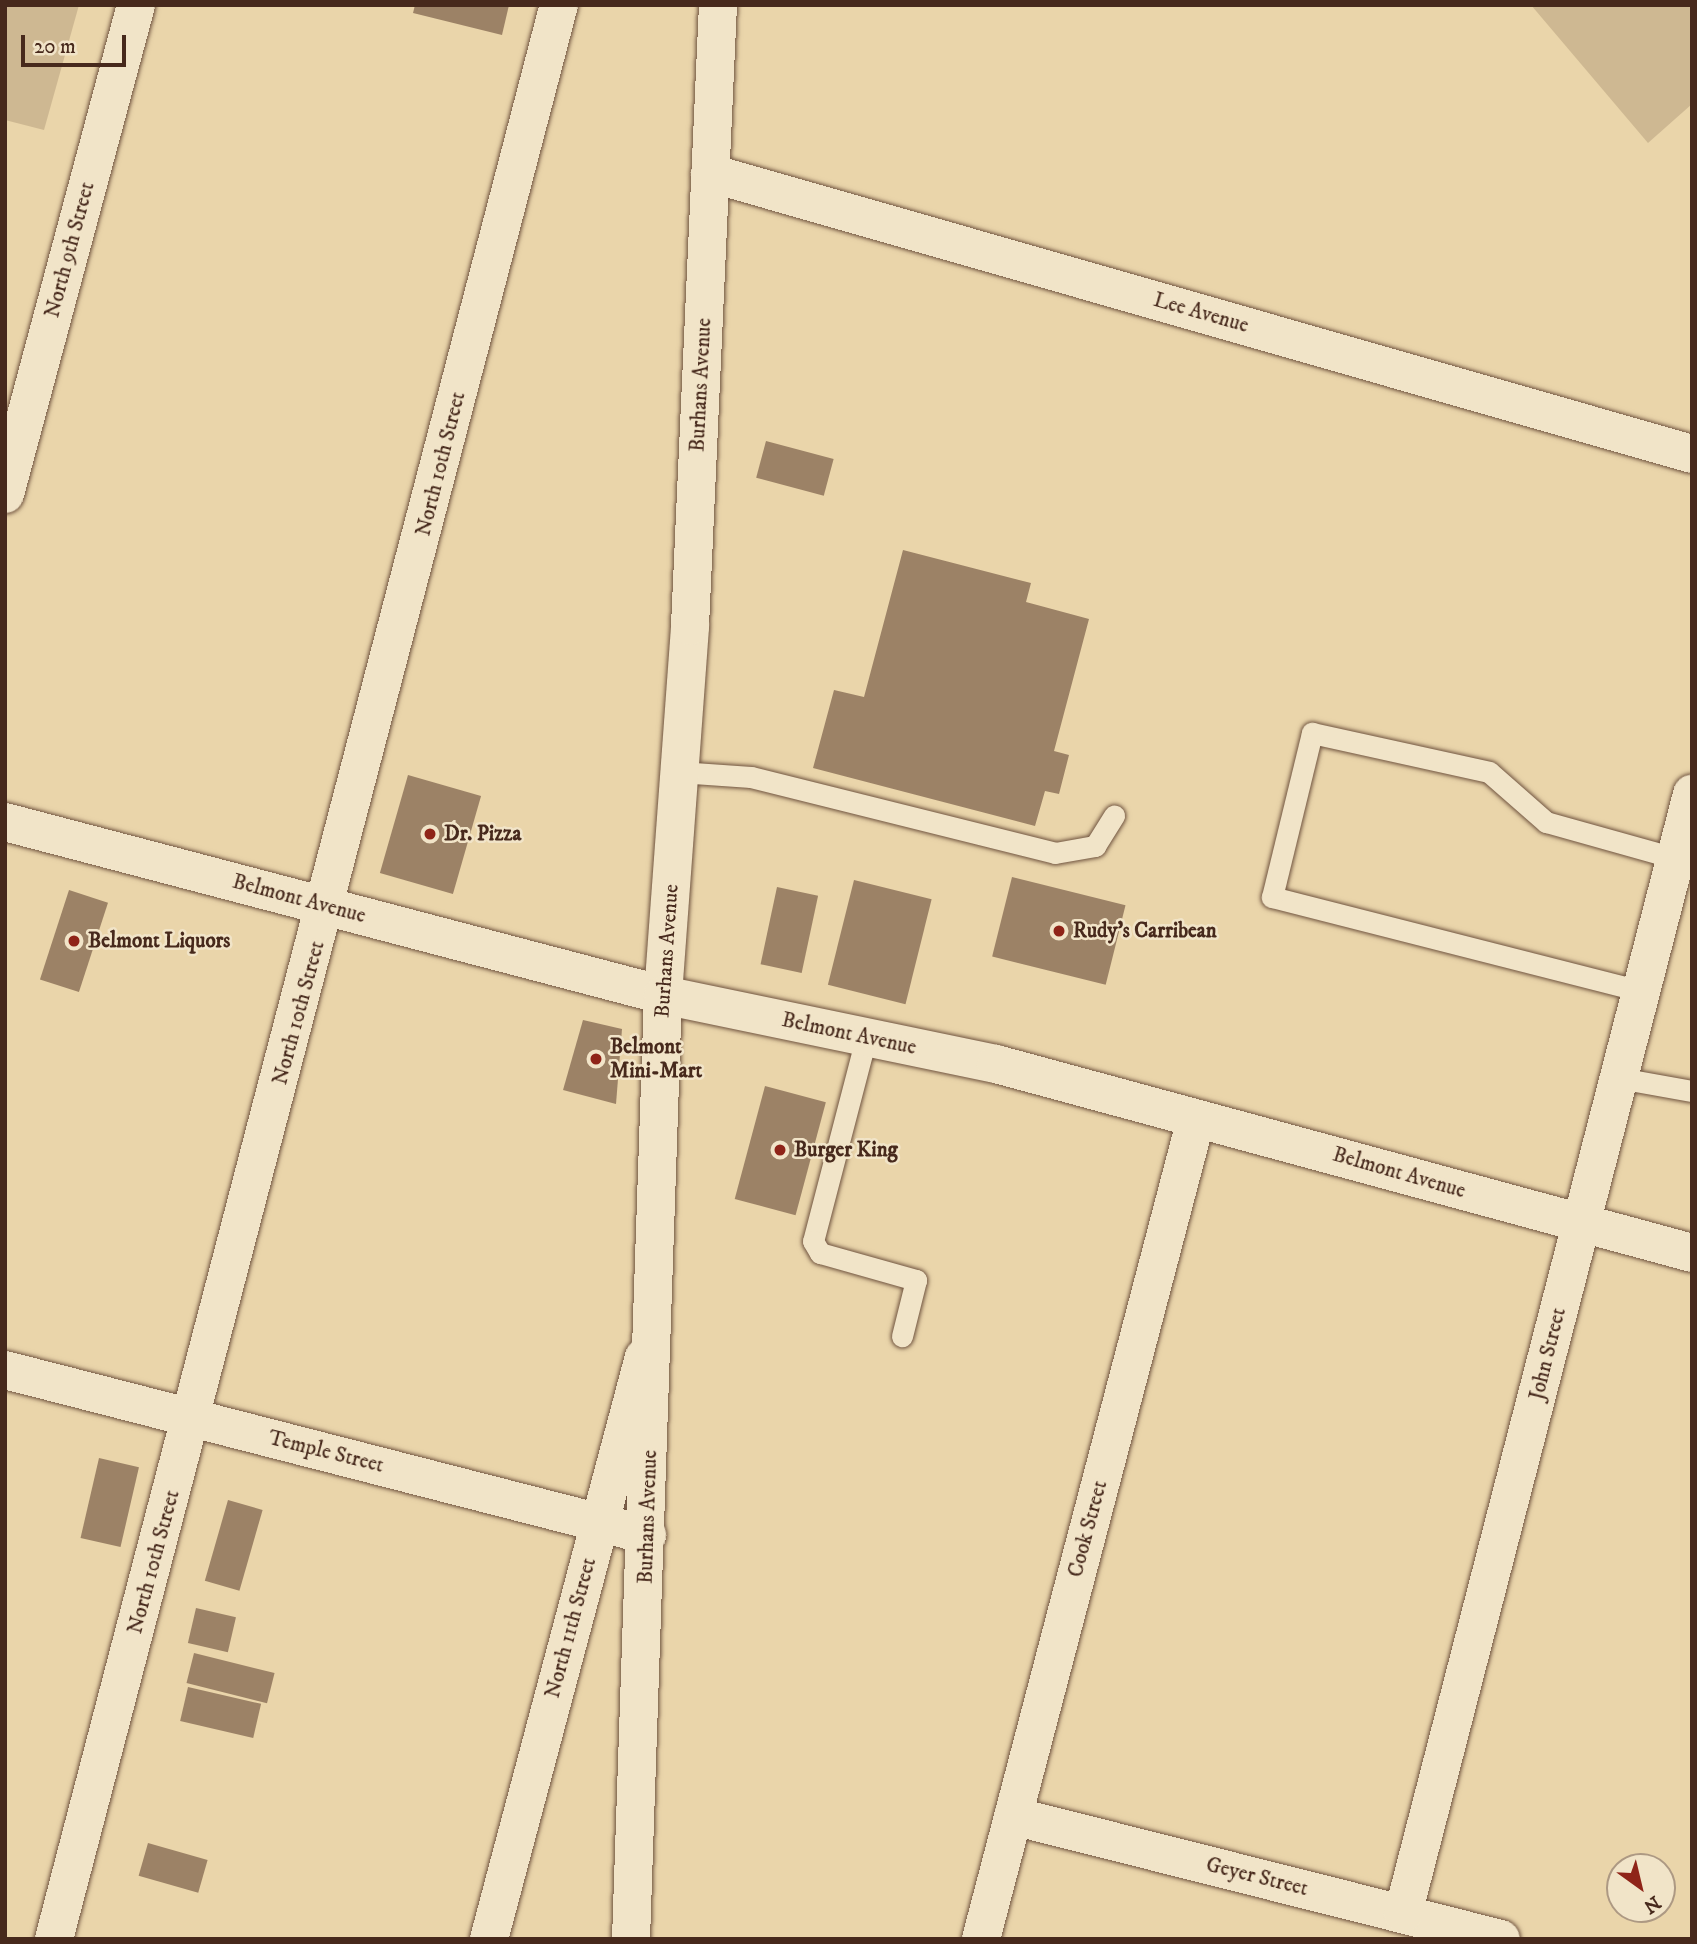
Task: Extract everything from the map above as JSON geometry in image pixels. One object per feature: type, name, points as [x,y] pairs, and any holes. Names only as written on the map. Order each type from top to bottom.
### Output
[{"type":"street","name":"North 9th Street","points":[[5,494],[136,5]]},
{"type":"street","name":"North 10th Street","points":[[54,1939],[327,906],[559,5]]},
{"type":"street","name":"Burhans Avenue","points":[[631,1939],[647,1535],[663,995],[679,772],[718,5]]},
{"type":"street","name":"Lee Avenue","points":[[710,173],[1692,454]]},
{"type":"street","name":"John Street","points":[[1403,1914],[1692,794]]},
{"type":"street","name":"Belmont Avenue","points":[[5,822],[663,995],[996,1064],[1692,1253]]},
{"type":"street","name":"Cook Street","points":[[981,1939],[1196,1119]]},
{"type":"street","name":"North 11th Street","points":[[489,1939],[654,1318]]},
{"type":"street","name":"Temple Street","points":[[5,1370],[647,1535]]},
{"type":"street","name":"Geyer Street","points":[[1013,1816],[1501,1939]]},
{"type":"lane","points":[[1641,991],[1272,897],[1312,733],[1489,772],[1546,822],[1675,858]]},
{"type":"lane","points":[[679,772],[751,777],[1055,853],[1096,846],[1114,816]]},
{"type":"lane","points":[[866,1038],[813,1241],[820,1253],[916,1280],[902,1336]]},
{"type":"lane","points":[[1619,1077],[1692,1091]]},
{"type":"shaded area","points":[[5,5],[79,5],[44,130],[5,120]]},
{"type":"shaded area","points":[[1531,5],[1692,5],[1692,104],[1648,143]]},
{"type":"building","points":[[415,5],[509,5],[502,35],[413,13]]},
{"type":"building","points":[[766,441],[834,459],[824,496],[756,478]]},
{"type":"building","points":[[903,550],[1031,583],[1026,602],[1089,619],[1054,751],[1069,755],[1059,794],[1045,791],[1035,826],[813,768],[834,690],[864,697]]},
{"type":"building","name":"Dr. Pizza","points":[[408,775],[481,796],[453,894],[380,873]]},
{"type":"building","name":"Rudy's Carribean","points":[[1012,877],[1126,905],[1106,985],[992,957]]},
{"type":"building","points":[[854,880],[932,899],[905,1004],[828,985]]},
{"type":"building","points":[[777,887],[818,896],[802,973],[761,964]]},
{"type":"building","name":"Belmont Liquors","points":[[69,890],[108,903],[79,992],[40,979]]},
{"type":"building","name":"Belmont Mini-Mart","points":[[583,1020],[622,1029],[616,1104],[563,1090]]},
{"type":"building","name":"Burger King","points":[[765,1086],[826,1102],[796,1215],[735,1199]]},
{"type":"building","points":[[99,1458],[139,1467],[121,1547],[81,1538]]},
{"type":"building","points":[[228,1500],[263,1510],[239,1591],[205,1581]]},
{"type":"building","points":[[196,1608],[236,1617],[228,1652],[188,1643]]},
{"type":"building","points":[[194,1653],[275,1673],[267,1703],[187,1683]]},
{"type":"building","points":[[188,1687],[261,1704],[253,1738],[180,1721]]},
{"type":"building","points":[[148,1843],[208,1860],[198,1893],[139,1876]]},
{"type":"place","name":"Dr. Pizza","points":[[430,834]]},
{"type":"place","name":"Rudy's Carribean","points":[[1059,931]]},
{"type":"place","name":"Belmont Liquors","points":[[74,941]]},
{"type":"place","name":"Belmont Mini-Mart","points":[[596,1059]]},
{"type":"place","name":"Burger King","points":[[780,1150]]}]
